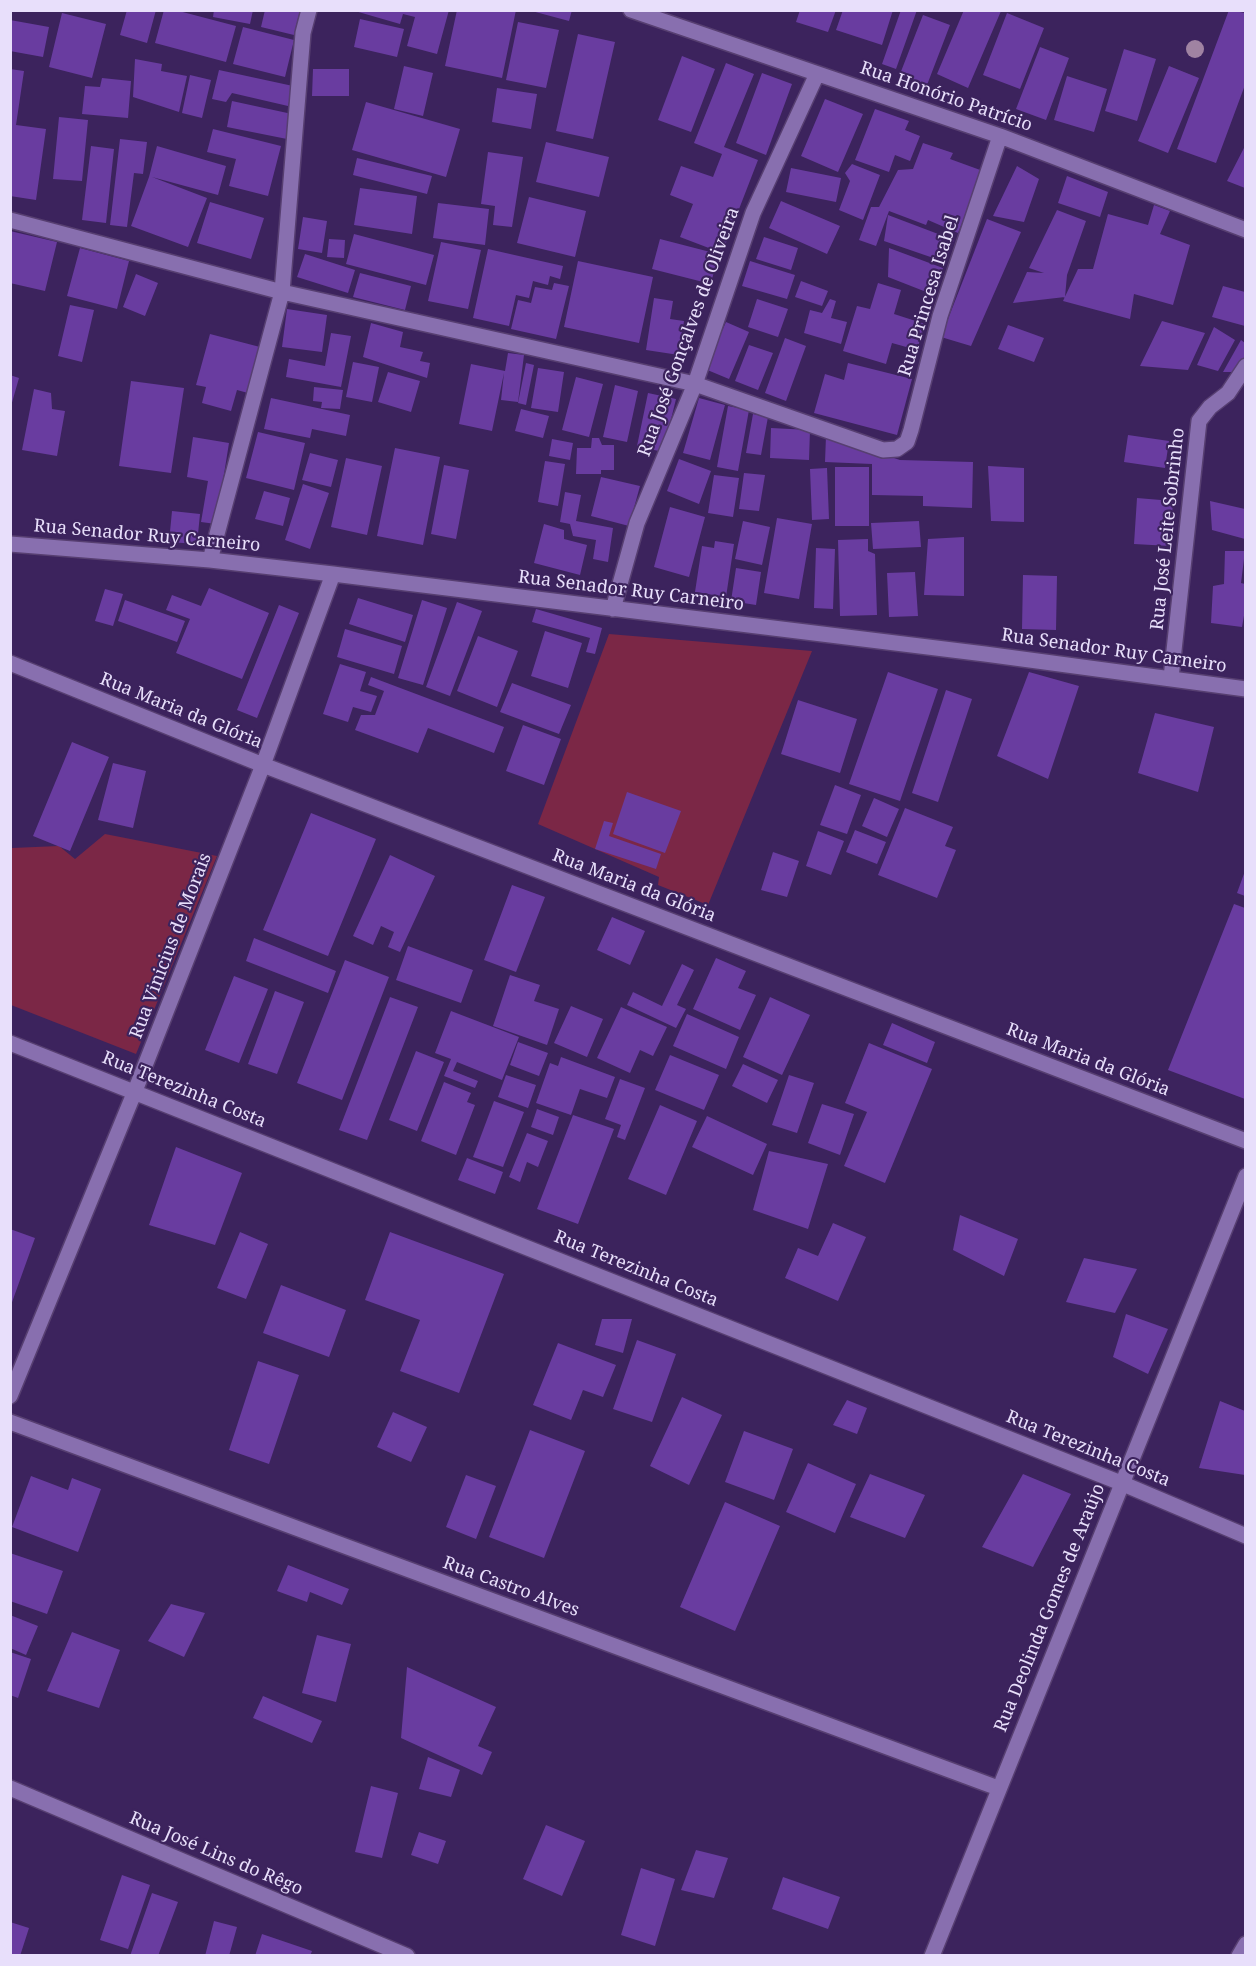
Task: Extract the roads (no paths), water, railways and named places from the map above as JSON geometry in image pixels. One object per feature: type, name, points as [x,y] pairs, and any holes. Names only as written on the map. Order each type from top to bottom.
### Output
[{"type":"street","points":[[210,560],[282,292],[303,33],[309,10]]},
{"type":"street","name":"Rua Honório Patrício","points":[[631,10],[1000,136],[1245,230]]},
{"type":"street","name":"Rua José Gonçalves de Oliveira","points":[[613,609],[637,523],[695,384],[753,213],[818,74]]},
{"type":"street","name":"Rua Princesa Isabel","points":[[695,384],[883,450],[897,449],[907,442],[940,316],[1000,136]]},
{"type":"street","points":[[10,220],[282,292],[695,384]]},
{"type":"street","name":"Rua José Leite Sobrinho","points":[[1171,678],[1199,421],[1210,406],[1228,393],[1245,366]]},
{"type":"street","name":"Rua Senador Ruy Carneiro","points":[[10,544],[210,560],[333,574],[1245,689]]},
{"type":"street","name":"Rua Vinicius de Morais","points":[[10,1396],[135,1091],[263,765],[333,574]]},
{"type":"street","name":"Rua Maria da Glória","points":[[10,663],[263,765],[1245,1141]]},
{"type":"street","name":"Rua Terezinha Costa","points":[[10,1043],[1121,1483],[1245,1536]]},
{"type":"street","name":"Rua Deolinda Gomes de Araújo","points":[[932,1956],[1245,1176]]},
{"type":"street","name":"Rua Castro Alves","points":[[10,1422],[998,1788]]},
{"type":"street","name":"Rua José Lins do Rêgo","points":[[10,1788],[407,1956]]},
{"type":"street","points":[[1239,1956],[1245,1944]]}]
